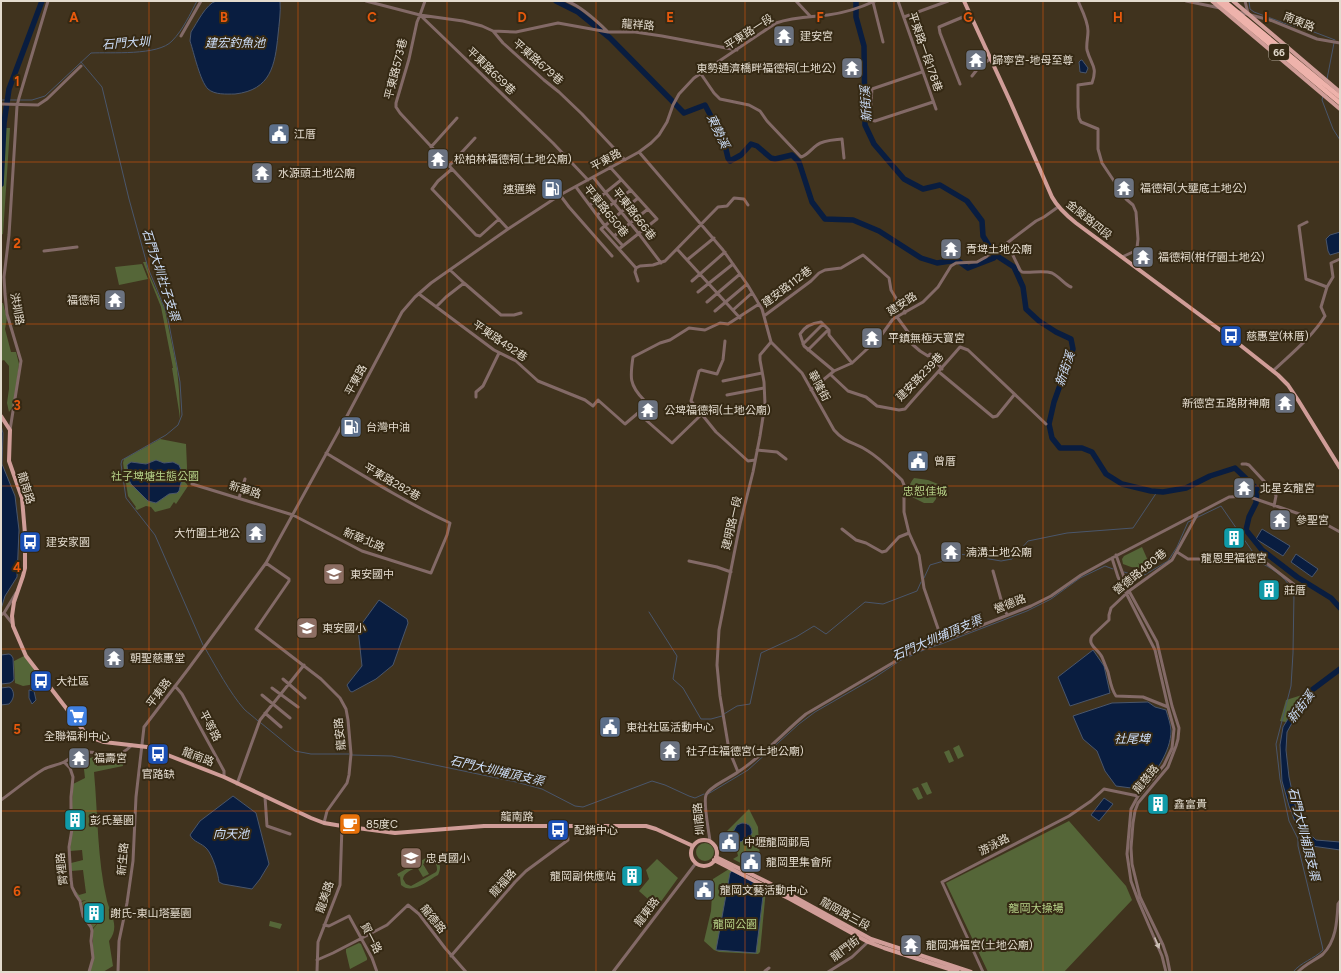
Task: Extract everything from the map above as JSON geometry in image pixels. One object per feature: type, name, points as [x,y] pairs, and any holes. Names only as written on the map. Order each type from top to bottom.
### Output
[{"type":"highway","name":"66","points":[[1218,1],[1340,103]]},
{"type":"highway","name":"66","points":[[1224,1],[1340,97]]},
{"type":"main road","name":"金陵路四段","points":[[964,1],[1052,197],[1058,207],[1064,214],[1273,371],[1288,385],[1340,468]]},
{"type":"main road","name":"66","points":[[1212,1],[1340,109]]},
{"type":"main road","name":"66","points":[[1233,1],[1340,92]]},
{"type":"main road","points":[[1,416],[10,430]]},
{"type":"main road","name":"龍南路","points":[[10,430],[9,461],[22,498],[26,534],[25,568],[13,608],[13,626],[26,656],[83,730],[93,738],[98,741],[113,744],[147,747],[224,777],[324,823],[395,833],[484,826],[646,826],[693,846]]},
{"type":"main road","points":[[698,841],[710,841],[717,851],[715,858],[708,865],[703,866],[696,863],[693,860],[691,853],[693,846],[698,841]]},
{"type":"main road","name":"龍岡路三段","points":[[715,858],[884,948],[958,972]]},
{"type":"main road","name":"龍岡路三段","points":[[870,940],[972,972]]},
{"type":"street","name":"洪圳路","points":[[21,361],[7,314],[4,294],[17,102],[48,1]]},
{"type":"street","points":[[181,36],[201,1]]},
{"type":"street","name":"平東路659巷","points":[[366,1],[420,15],[553,143],[588,180]]},
{"type":"street","points":[[420,15],[425,1]]},
{"type":"street","name":"龍祥路","points":[[567,1],[584,11],[608,32]]},
{"type":"street","points":[[796,1],[810,16]]},
{"type":"street","points":[[874,1],[883,42]]},
{"type":"street","name":"平東路一段","points":[[673,105],[679,94],[694,78],[776,23],[787,19],[829,15],[850,11],[874,1]]},
{"type":"street","name":"平東路一段178巷","points":[[898,1],[936,109]]},
{"type":"street","points":[[904,17],[948,1]]},
{"type":"street","points":[[1078,1],[1088,30],[1086,44],[1095,71],[1092,83],[1078,86],[1079,118],[1081,122],[1098,129],[1098,149],[1102,163],[1126,199],[1133,205],[1136,212],[1138,239],[1137,248],[1135,251],[1122,258]]},
{"type":"street","name":"南東路","points":[[1186,1],[1250,14],[1270,20],[1317,39],[1340,43]]},
{"type":"street","points":[[1245,1],[1250,14]]},
{"type":"street","points":[[960,84],[939,27],[970,14]]},
{"type":"street","name":"平東路679巷","points":[[420,15],[463,21],[482,26],[493,31],[503,43],[559,92],[625,160]]},
{"type":"street","name":"平東路573巷","points":[[420,15],[396,107],[431,147],[508,229]]},
{"type":"street","name":"龍祥路","points":[[493,31],[516,32],[558,23],[608,32],[635,32],[662,36],[737,50]]},
{"type":"street","points":[[978,59],[988,54]]},
{"type":"street","points":[[972,76],[979,67],[990,58]]},
{"type":"street","points":[[1,104],[17,102],[38,105],[81,66]]},
{"type":"street","points":[[922,72],[872,89],[871,120],[875,121],[933,102]]},
{"type":"street","points":[[701,74],[720,98],[749,105],[760,111],[767,121],[801,157],[805,156],[822,142],[842,139],[844,158]]},
{"type":"street","name":"平東路","points":[[142,747],[144,727],[252,583],[266,562],[293,515],[402,312],[418,294],[431,283],[508,229],[560,195],[639,152],[651,143],[667,122],[673,105]]},
{"type":"street","points":[[431,147],[457,118]]},
{"type":"street","points":[[449,166],[475,138]]},
{"type":"street","points":[[639,152],[725,252],[762,309],[771,342]]},
{"type":"street","points":[[610,168],[657,219],[619,249]]},
{"type":"street","points":[[452,169],[438,181],[432,189],[476,235],[480,236],[499,219]]},
{"type":"street","name":"平東路666巷","points":[[593,177],[661,263]]},
{"type":"street","points":[[590,205],[621,180]]},
{"type":"street","name":"平東路650巷","points":[[576,187],[605,226],[623,246]]},
{"type":"street","points":[[597,215],[631,190]]},
{"type":"street","points":[[560,195],[612,256]]},
{"type":"street","points":[[638,198],[601,229],[636,268],[635,272],[638,282]]},
{"type":"street","points":[[636,268],[665,261],[718,207],[727,206],[734,198],[744,199],[748,205]]},
{"type":"street","points":[[1058,207],[1036,221],[1007,243],[1022,272],[1051,273],[1066,285],[1071,287]]},
{"type":"street","points":[[614,236],[648,209]]},
{"type":"street","points":[[1307,222],[1299,226],[1306,279],[1327,287]]},
{"type":"street","points":[[688,260],[714,238]]},
{"type":"street","name":"建安路","points":[[811,390],[834,371],[852,363],[880,337],[890,322],[923,302],[938,287],[951,266],[956,263],[977,262],[986,257],[994,249],[1007,243]]},
{"type":"street","points":[[44,251],[77,247]]},
{"type":"street","points":[[677,249],[740,318]]},
{"type":"street","points":[[692,281],[725,252]]},
{"type":"street","name":"建安路112巷","points":[[764,316],[825,270],[841,268],[863,255],[889,278],[891,290],[905,313]]},
{"type":"street","points":[[1273,371],[1309,335],[1325,316],[1321,307],[1327,287],[1333,277],[1331,263],[1340,259]]},
{"type":"street","points":[[698,292],[733,264]]},
{"type":"street","points":[[450,270],[501,315],[514,315],[521,313]]},
{"type":"street","points":[[707,302],[740,274]]},
{"type":"street","points":[[436,307],[464,283]]},
{"type":"street","points":[[715,311],[747,284]]},
{"type":"street","points":[[733,310],[752,293]]},
{"type":"street","name":"平東路492巷","points":[[418,294],[499,353],[516,360],[538,381],[586,400],[593,406],[598,400],[624,424],[638,413]]},
{"type":"street","points":[[702,414],[672,443],[638,413],[644,408],[644,400],[636,392],[630,376],[633,357],[660,343],[670,340],[689,328],[705,330],[720,323],[728,324],[740,318],[759,304]]},
{"type":"street","points":[[898,317],[908,332],[912,344],[928,356],[930,354],[942,369]]},
{"type":"street","points":[[834,371],[808,350],[803,344],[800,334],[809,325],[820,322],[823,324],[829,330],[829,335],[852,363]]},
{"type":"street","points":[[803,344],[823,324]]},
{"type":"street","points":[[808,350],[829,330]]},
{"type":"street","points":[[725,341],[723,360],[717,374],[701,370],[699,372],[691,401],[716,432],[748,461],[755,460]]},
{"type":"street","name":"建明路一段","points":[[738,772],[729,750],[720,696],[717,665],[719,630],[757,450],[764,404],[764,388],[760,355],[771,342]]},
{"type":"street","name":"華隆街","points":[[771,342],[802,372],[834,430],[840,437],[868,450],[902,480],[904,485],[904,512],[910,533],[919,555],[924,588],[942,640]]},
{"type":"street","name":"建安路239巷","points":[[831,375],[848,391],[866,397],[876,406],[899,410],[905,409],[960,347],[963,347],[968,350],[1046,424]]},
{"type":"street","points":[[476,397],[476,392],[483,386],[499,353]]},
{"type":"street","name":"龍南路","points":[[10,430],[21,361]]},
{"type":"street","points":[[939,372],[993,417],[997,416],[1014,395]]},
{"type":"street","points":[[723,381],[762,373]]},
{"type":"street","points":[[727,395],[764,388]]},
{"type":"street","points":[[757,450],[777,452],[786,459]]},
{"type":"street","name":"平東路282巷","points":[[326,453],[400,498],[450,523],[447,535],[431,573]]},
{"type":"street","points":[[1242,464],[1246,464],[1253,468],[1276,493],[1274,506],[1320,521],[1340,532]]},
{"type":"street","points":[[239,498],[245,479]]},
{"type":"street","name":"新華路","points":[[192,484],[293,515]]},
{"type":"street","name":"營德路","points":[[706,794],[708,791],[757,758],[792,726],[819,706],[906,655],[1031,606],[1051,596],[1081,575],[1116,555],[1229,497],[1247,496],[1274,506]]},
{"type":"street","name":"營德路480巷","points":[[1170,706],[1143,697],[1116,696],[1113,692],[1107,670],[1100,654],[1091,643],[1091,639],[1092,636],[1109,620],[1108,615],[1111,608],[1129,591],[1172,560],[1198,513]]},
{"type":"street","name":"新華北路","points":[[293,515],[362,551],[431,573]]},
{"type":"street","points":[[842,529],[856,540],[866,543],[882,552],[886,551],[899,537],[910,533]]},
{"type":"street","points":[[1177,552],[1188,558],[1233,560],[1255,563],[1265,562],[1296,586]]},
{"type":"street","name":"龍慈路","points":[[1116,555],[1129,591],[1157,642],[1174,729],[1172,748],[1164,765],[1138,796],[1131,810],[1127,854],[1131,881],[1162,956],[1166,972]]},
{"type":"street","name":"龍慈路","points":[[1112,558],[1118,577],[1156,650],[1170,706],[1179,728],[1178,739],[1168,767],[1142,798],[1135,811],[1130,830],[1132,864],[1140,897],[1163,945],[1170,972]]},
{"type":"street","points":[[690,561],[717,567],[731,572]]},
{"type":"street","name":"龍安路","points":[[266,562],[289,579],[289,581],[256,628],[304,665],[333,690],[343,703],[348,720],[351,755],[349,775],[347,783],[327,811],[324,823]]},
{"type":"street","points":[[993,571],[1006,615]]},
{"type":"street","points":[[13,626],[11,621],[2,614],[18,590]]},
{"type":"street","points":[[237,784],[259,722],[304,665]]},
{"type":"street","points":[[283,679],[306,698]]},
{"type":"street","name":"平等路","points":[[175,686],[182,694],[195,717],[224,771],[224,777]]},
{"type":"street","points":[[272,688],[298,707]]},
{"type":"street","points":[[262,695],[290,718]]},
{"type":"street","points":[[265,713],[281,727]]},
{"type":"street","points":[[1,800],[43,770],[64,762],[78,753],[86,751],[109,756],[117,756],[124,753],[132,745]]},
{"type":"street","name":"新生路","points":[[118,972],[119,940],[127,903],[133,861],[136,797],[142,747]]},
{"type":"street","name":"霄裡路","points":[[64,762],[70,768],[73,777],[70,797],[72,829],[69,847],[72,887],[80,901],[82,916],[91,927],[92,931],[92,958],[89,972]]},
{"type":"street","name":"游泳路","points":[[983,972],[942,882],[1069,816],[1104,789],[1142,798]]},
{"type":"street","name":"圳南路","points":[[706,794],[704,800],[710,841]]},
{"type":"street","points":[[265,797],[267,826],[290,834]]},
{"type":"street","name":"龍美路","points":[[318,972],[318,942],[340,885],[342,826]]},
{"type":"street","name":"龍福路","points":[[452,956],[520,877],[568,840],[567,827]]},
{"type":"street","name":"龍東路","points":[[613,972],[696,863]]},
{"type":"street","points":[[1298,972],[1329,947],[1334,938],[1338,904],[1340,902]]},
{"type":"street","name":"龍德路","points":[[362,939],[387,925],[408,905],[420,916],[466,972]]},
{"type":"street","name":"貿一路","points":[[324,925],[328,926],[349,916],[372,958],[377,972]]},
{"type":"street","points":[[317,960],[333,954],[362,939]]},
{"type":"street","name":"龍門街","points":[[828,972],[852,957],[870,940]]},
{"type":"street","points":[[765,971],[769,968]]},
{"type":"green space","points":[[1,128],[10,128],[3,234],[1,235]]},
{"type":"green space","points":[[143,262],[146,262],[149,274],[165,310],[177,368],[180,411],[179,419],[173,368],[161,307]]},
{"type":"green space","points":[[142,264],[148,279],[119,285],[115,267]]},
{"type":"green space","points":[[1,303],[3,303],[7,318],[5,329],[11,352],[16,352],[19,364],[14,405],[9,412],[7,403],[9,389],[9,366],[4,360],[1,361]]},
{"type":"green space","name":"社子埤塘生態公園","points":[[160,439],[186,444],[186,483],[188,486],[176,504],[174,502],[170,508],[155,512],[151,507],[146,506],[137,510],[128,496],[123,463],[124,459]]},
{"type":"green space","name":"忠恕佳城","points":[[914,478],[928,480],[938,484],[936,499],[933,503],[924,503],[910,496],[909,486]]},
{"type":"green space","points":[[1142,547],[1149,563],[1143,566],[1138,563],[1140,568],[1123,564],[1122,559],[1124,556]]},
{"type":"green space","points":[[24,656],[34,669],[35,684],[23,686],[15,683],[14,661]]},
{"type":"green space","points":[[1302,695],[1286,722],[1280,721],[1286,700]]},
{"type":"green space","points":[[959,745],[964,756],[958,759],[953,748]]},
{"type":"green space","points":[[949,750],[954,761],[949,763],[944,752]]},
{"type":"green space","points":[[93,757],[95,758],[97,766],[111,765],[116,760],[122,759],[123,766],[94,772],[101,869],[107,901],[114,921],[114,931],[109,941],[113,966],[103,972],[90,972],[93,957],[93,929],[103,917],[92,929],[85,918],[82,902],[86,900],[81,901],[73,888],[79,895],[86,893],[83,870],[71,871],[71,863],[83,860],[82,850],[70,851],[73,784],[85,778],[83,761]]},
{"type":"green space","points":[[927,782],[932,793],[927,795],[921,784]]},
{"type":"green space","points":[[918,787],[923,798],[918,800],[912,789]]},
{"type":"green space","points":[[749,809],[758,827],[760,861],[752,869],[733,859],[738,856],[734,839],[726,832]]},
{"type":"green space","name":"龍岡大操場","points":[[1069,821],[1126,886],[1132,900],[1064,972],[988,972],[946,883]]},
{"type":"green space","points":[[705,843],[711,846],[714,852],[711,858],[705,861],[699,858],[696,852],[699,846]]},
{"type":"green space","points":[[435,853],[436,855],[433,857],[440,864],[438,875],[415,888],[405,888],[401,885],[400,876],[399,877],[397,874]],"holes":[[[430,860],[435,862],[436,872],[411,886],[406,884],[403,879],[405,875],[417,867],[423,877],[429,874],[423,864]]]},
{"type":"green space","points":[[657,859],[678,878],[657,907],[639,891],[649,879],[646,870]]},
{"type":"green space","name":"龍岡公園","points":[[729,869],[766,889],[760,952],[758,954],[719,952],[714,950],[704,941],[711,911],[713,879]]},
{"type":"green space","points":[[270,921],[282,924],[280,929],[269,926]]},
{"type":"green space","points":[[359,943],[361,944],[367,960],[350,969],[346,949]]},
{"type":"water","name":"建宏釣魚池","points":[[216,1],[280,1],[277,46],[273,66],[264,81],[247,92],[221,94],[211,91],[205,85],[200,73],[190,41],[191,32],[205,10]]},
{"type":"water","points":[[1081,60],[1088,68],[1086,73],[1080,72],[1079,62]]},
{"type":"water","points":[[1340,232],[1340,252],[1330,255],[1326,239],[1330,235]]},
{"type":"water","points":[[1,426],[3,433],[2,464],[15,496],[19,530],[17,577],[5,596],[1,609]]},
{"type":"water","points":[[156,460],[164,463],[173,462],[179,465],[182,479],[179,491],[177,493],[169,494],[156,503],[148,501],[131,484],[127,465],[131,462],[146,464]]},
{"type":"water","points":[[1262,529],[1290,546],[1283,556],[1256,539]]},
{"type":"water","points":[[1296,554],[1318,569],[1312,577],[1291,562]]},
{"type":"water","points":[[379,600],[407,619],[408,623],[393,665],[376,679],[352,692],[347,685],[362,666],[358,629]]},
{"type":"water","points":[[1093,650],[1104,666],[1110,693],[1070,706],[1058,677]]},
{"type":"water","points":[[9,654],[13,658],[14,679],[10,683],[1,684],[1,655]]},
{"type":"water","points":[[9,687],[13,692],[12,700],[9,704],[1,705],[1,688]]},
{"type":"water","points":[[29,690],[34,691],[36,700],[32,704],[29,698]]},
{"type":"water","name":"新街溪","points":[[1299,701],[1302,705],[1287,732],[1286,750],[1289,777],[1297,814],[1307,831],[1316,840],[1340,842],[1340,850],[1312,846],[1298,829],[1289,806],[1282,781],[1280,745],[1283,727]]},
{"type":"water","name":"社尾埤","points":[[1148,702],[1155,707],[1166,710],[1171,729],[1170,739],[1165,755],[1156,771],[1139,789],[1116,786],[1105,771],[1097,751],[1083,739],[1073,716],[1112,703]]},
{"type":"water","name":"向天池","points":[[233,796],[256,813],[269,864],[252,889],[219,882],[215,865],[209,852],[190,835],[200,821]]},
{"type":"water","points":[[1104,798],[1113,804],[1099,821],[1091,815]]},
{"type":"water","points":[[742,823],[750,826],[752,833],[748,840],[743,840],[741,842],[736,839],[733,832],[737,825]]},
{"type":"water","name":"龍岡公園","points":[[732,871],[764,888],[756,953],[716,950],[730,873]]},
{"type":"waterway","points":[[1,184],[4,123],[9,89],[42,1]]},
{"type":"waterway","name":"石門大圳","points":[[20,100],[32,100],[45,96],[91,53],[145,51],[165,46],[180,32],[197,1]]},
{"type":"waterway","name":"東勢溪","points":[[556,1],[578,12],[610,38],[684,113],[705,105],[724,141],[730,161],[741,155],[751,144],[757,146],[771,158],[775,159],[792,155],[799,162],[812,202],[825,219],[853,220],[879,231],[921,258],[937,263],[957,260],[968,268],[994,258],[994,254]]},
{"type":"waterway","name":"新街溪","points":[[856,1],[856,17],[864,46],[865,125],[874,144],[904,179],[923,189],[940,185],[967,201],[982,221],[983,236],[994,254],[1014,267],[1023,287],[1026,309],[1039,321],[1056,332],[1071,339],[1073,349],[1054,402],[1049,424],[1052,438],[1060,448],[1082,448],[1092,452],[1106,474],[1122,484],[1151,491],[1163,492],[1186,488],[1210,476],[1235,468],[1257,489],[1256,503],[1249,517],[1246,530],[1262,550],[1297,577],[1331,598],[1340,608]]},
{"type":"waterway","points":[[1249,1],[1250,9],[1254,12],[1335,40]]},
{"type":"waterway","points":[[1327,79],[1334,43]]},
{"type":"waterway","name":"石門大圳社子支渠","points":[[81,62],[102,87],[129,199],[148,268],[167,314],[180,382],[182,415],[178,425],[166,435],[122,460],[121,464],[126,498],[155,535],[203,645]]},
{"type":"waterway","points":[[1323,96],[1322,100],[1333,129],[1340,140]]},
{"type":"waterway","name":"石門大圳","points":[[1,100],[17,100]]},
{"type":"waterway","name":"石門大圳埔頂支渠","points":[[924,578],[930,565],[952,560],[960,554],[1001,561],[1012,559],[1028,541],[1067,533],[1133,528],[1157,492]]},
{"type":"waterway","name":"石門大圳埔頂支渠","points":[[1196,518],[1221,506],[1259,561]]},
{"type":"waterway","name":"石門大圳埔頂支渠","points":[[1124,572],[1141,577],[1168,561],[1177,547],[1188,522],[1193,520]]},
{"type":"waterway","name":"石門大圳埔頂支渠","points":[[1263,564],[1281,576],[1294,593],[1291,686],[1276,744],[1280,779],[1289,821],[1298,839],[1298,846],[1323,950],[1293,972]]},
{"type":"waterway","name":"石門大圳埔頂支渠","points":[[708,794],[748,770],[799,724],[815,712],[874,678],[901,660],[1027,611],[1051,599],[1080,578],[1105,566],[1113,569]]},
{"type":"waterway","name":"石門大圳埔頂支渠","points":[[724,714],[737,706],[750,704],[761,653],[796,637],[814,626],[826,634],[865,602],[883,604],[917,591],[921,582]]},
{"type":"waterway","name":"石門大圳埔頂支渠","points":[[649,612],[677,656],[673,679],[683,688],[701,719],[711,719],[722,716]]},
{"type":"waterway","name":"石門大圳埔頂支渠","points":[[205,648],[223,680],[244,709],[258,721]]},
{"type":"waterway","name":"新街溪","points":[[1297,709],[1308,693],[1340,669]]},
{"type":"waterway","name":"石門大圳埔頂支渠","points":[[261,723],[295,751],[311,754],[349,754]]},
{"type":"waterway","name":"石門大圳埔頂支渠","points":[[352,755],[392,756],[516,782],[542,789],[575,806],[583,807],[652,781],[695,798],[704,794]]},
{"type":"place","name":"建安宮","points":[[784,36]]},
{"type":"place","name":"歸寧宮-地母至尊","points":[[976,60]]},
{"type":"place","name":"東勢通濟橋畔福德祠(土地公)","points":[[852,68]]},
{"type":"place","name":"江厝","points":[[279,134]]},
{"type":"place","name":"松柏林福德祠(土地公廟)","points":[[438,159]]},
{"type":"place","name":"水源頭土地公廟","points":[[262,173]]},
{"type":"place","name":"福德祠(大壟底土地公)","points":[[1124,188]]},
{"type":"place","name":"速邁樂","points":[[552,189]]},
{"type":"place","name":"青埤土地公廟","points":[[951,249]]},
{"type":"place","name":"福德祠(柑仔園土地公)","points":[[1143,257]]},
{"type":"place","name":"福德祠","points":[[115,300]]},
{"type":"place","name":"慈惠堂(林厝)","points":[[1231,336]]},
{"type":"place","name":"平鎮無極天寶宮","points":[[872,338]]},
{"type":"place","name":"新德宮五路財神廟","points":[[1285,403]]},
{"type":"place","name":"公埤福德祠(土地公廟)","points":[[648,410]]},
{"type":"place","name":"台灣中油","points":[[351,427]]},
{"type":"place","name":"曾厝","points":[[918,461]]},
{"type":"place","name":"北星玄龍宮","points":[[1244,488]]},
{"type":"place","name":"參聖宮","points":[[1280,520]]},
{"type":"place","name":"大竹圍土地公","points":[[256,533]]},
{"type":"place","name":"龍恩里福德宮","points":[[1234,538]]},
{"type":"place","name":"建安家園","points":[[30,542]]},
{"type":"place","name":"湳溝土地公廟","points":[[951,552]]},
{"type":"place","name":"東安國中","points":[[334,574]]},
{"type":"place","name":"莊厝","points":[[1269,590]]},
{"type":"place","name":"東安國小","points":[[307,628]]},
{"type":"place","name":"朝聖慈惠堂","points":[[114,658]]},
{"type":"place","name":"大社區","points":[[41,681]]},
{"type":"place","name":"全聯福利中心","points":[[77,716]]},
{"type":"place","name":"東社社區活動中心","points":[[610,727]]},
{"type":"place","name":"社子庄福德宮(土地公廟)","points":[[670,751]]},
{"type":"place","name":"官路缺","points":[[158,754]]},
{"type":"place","name":"福壽宮","points":[[79,758]]},
{"type":"place","name":"鑫富貴","points":[[1158,804]]},
{"type":"place","name":"彭氏墓園","points":[[75,820]]},
{"type":"place","name":"85度C","points":[[350,824]]},
{"type":"place","name":"配銷中心","points":[[558,830]]},
{"type":"place","name":"中壢龍岡郵局","points":[[729,842]]},
{"type":"place","name":"忠貞國小","points":[[411,858]]},
{"type":"place","name":"龍岡里集會所","points":[[751,862]]},
{"type":"place","name":"龍岡副供應站","points":[[632,876]]},
{"type":"place","name":"龍岡文藝活動中心","points":[[704,890]]},
{"type":"place","name":"謝氏-東山塔墓園","points":[[94,913]]},
{"type":"place","name":"龍岡鴻福宮(土地公廟)","points":[[911,945]]}]
